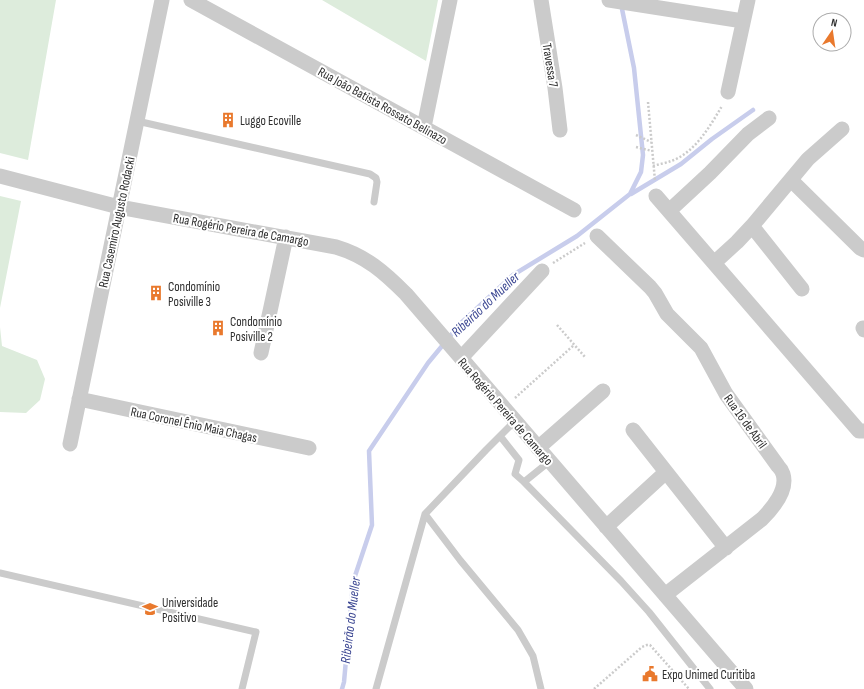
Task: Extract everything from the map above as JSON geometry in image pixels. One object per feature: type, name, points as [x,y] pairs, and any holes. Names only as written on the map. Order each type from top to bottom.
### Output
[{"type":"street","name":"Rua Casemiro Augusto Rodacki","points":[[70,444],[162,0]]},
{"type":"street","name":"Rua João Batista Rossato Belinazo","points":[[191,0],[574,210]]},
{"type":"street","points":[[424,127],[450,0]]},
{"type":"street","name":"Travessa 7","points":[[541,0],[560,130]]},
{"type":"street","points":[[728,92],[748,0]]},
{"type":"street","points":[[617,1],[743,21]]},
{"type":"street","points":[[669,211],[710,173],[748,134],[769,118]]},
{"type":"street","points":[[714,263],[738,242],[819,148],[842,130]]},
{"type":"street","name":"Rua Rogério Pereira de Camargo","points":[[0,176],[119,207],[336,247],[362,257],[376,266],[392,280],[459,355],[746,689]]},
{"type":"street","points":[[791,180],[860,248],[864,250]]},
{"type":"street","points":[[656,196],[859,431],[864,431]]},
{"type":"street","points":[[752,226],[802,290]]},
{"type":"street","name":"Rua 16 de Abril","points":[[597,236],[650,287],[667,314],[702,348],[726,394],[783,475],[784,483],[778,499],[770,511],[726,548],[665,595]]},
{"type":"street","points":[[261,353],[286,237]]},
{"type":"street","points":[[459,355],[542,272]]},
{"type":"street","points":[[538,448],[603,391]]},
{"type":"street","name":"Rua Coronel Ênio Maia Chagas","points":[[79,399],[309,448]]},
{"type":"street","points":[[633,430],[726,548]]},
{"type":"street","points":[[606,527],[666,472]]},
{"type":"lane","points":[[137,121],[370,174],[376,178],[377,182],[374,202]]},
{"type":"lane","points":[[376,689],[425,514],[515,421]]},
{"type":"lane","points":[[500,436],[519,460],[515,474],[621,581],[649,612],[710,689]]},
{"type":"lane","points":[[524,482],[550,462]]},
{"type":"lane","points":[[425,514],[460,560],[518,630],[533,656],[541,689]]},
{"type":"lane","points":[[0,573],[256,632],[242,689]]},
{"type":"path","points":[[648,102],[653,166],[672,161],[689,150],[704,134],[728,92]]},
{"type":"path","points":[[636,135],[651,142]]},
{"type":"path","points":[[636,147],[652,151]]},
{"type":"path","points":[[542,272],[552,264],[597,236]]},
{"type":"path","points":[[557,326],[584,357]]},
{"type":"path","points":[[504,408],[574,345]]},
{"type":"path","points":[[594,689],[642,647],[647,645],[650,645],[689,689]]},
{"type":"green space","points":[[0,0],[56,0],[28,160],[0,153]]},
{"type":"green space","points":[[322,0],[438,0],[426,61]]},
{"type":"green space","points":[[0,196],[21,201],[0,308]]},
{"type":"green space","points":[[0,327],[2,346],[37,360],[45,379],[40,400],[26,413],[0,412]]},
{"type":"waterway","name":"Ribeirão do Mueller","points":[[342,689],[344,682],[353,582],[372,525],[369,451],[428,363],[461,323],[513,275],[577,236],[630,194],[641,172],[643,155],[634,68],[621,4]]},
{"type":"waterway","points":[[631,194],[681,164],[712,139],[753,110]]},
{"type":"place","name":"Luggo Ecoville","points":[[228,120]]},
{"type":"place","name":"Condomínio Posiville 3","points":[[156,293]]},
{"type":"place","name":"Condomínio Posiville 2","points":[[218,328]]},
{"type":"place","name":"Universidade Positivo","points":[[150,609]]},
{"type":"place","name":"Expo Unimed Curitiba","points":[[650,674]]}]
